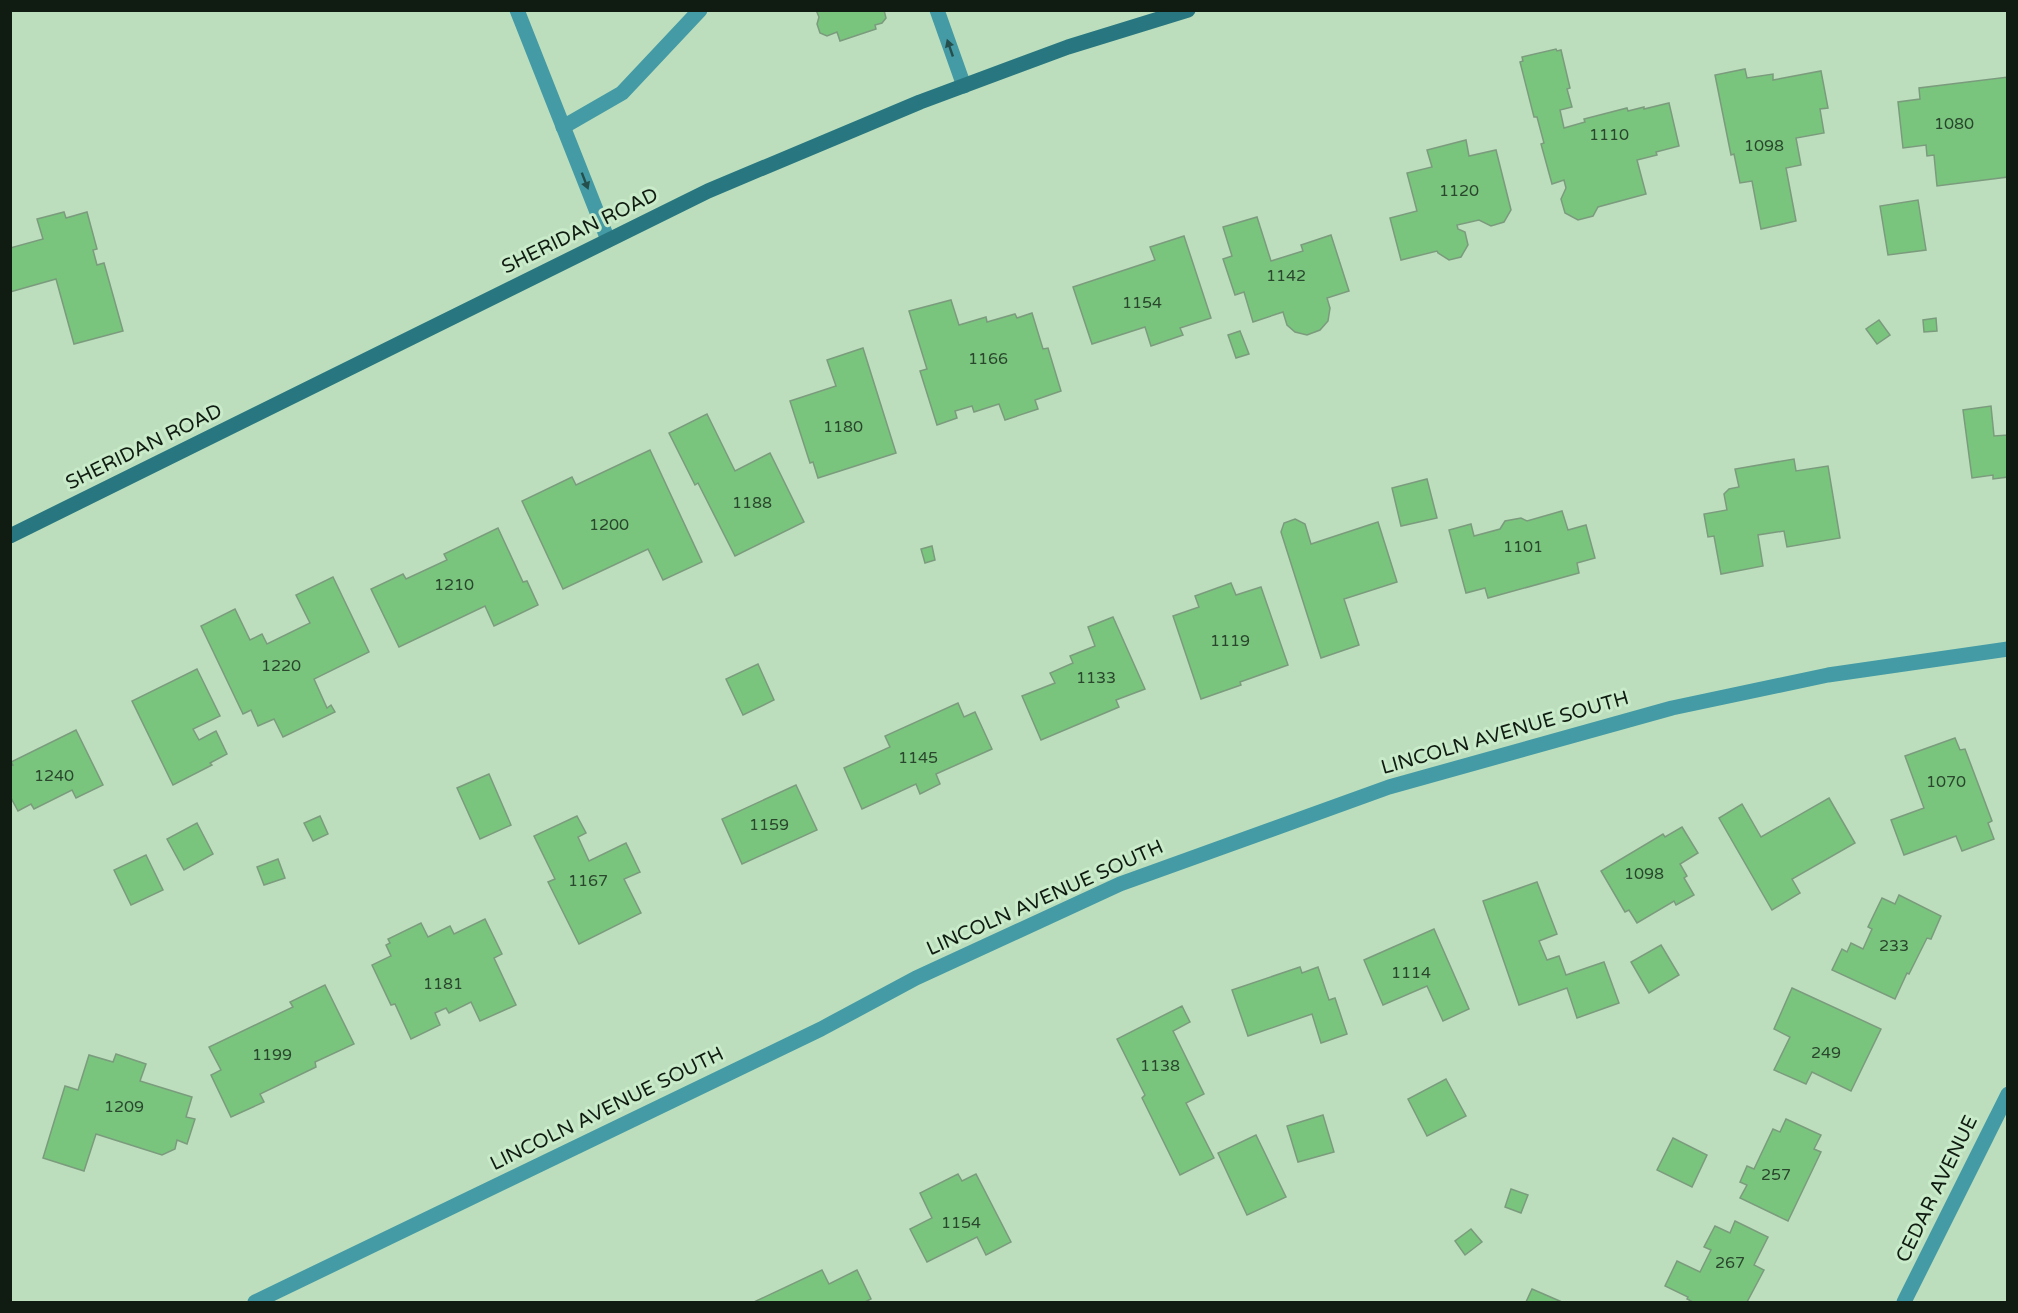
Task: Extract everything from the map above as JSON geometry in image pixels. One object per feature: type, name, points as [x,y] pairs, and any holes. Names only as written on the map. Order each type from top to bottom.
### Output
[{"type":"street","points":[[517,10],[608,240]]},
{"type":"street","points":[[563,127],[622,93],[700,10]]},
{"type":"street","points":[[937,10],[964,86]]},
{"type":"street","name":"SHERIDAN ROAD","points":[[10,536],[708,191],[920,102],[1068,47],[1188,10]]},
{"type":"street","name":"LINCOLN AVENUE SOUTH","points":[[255,1302],[821,1029],[916,978],[1119,884],[1389,787],[1672,708],[1828,675],[2007,649]]},
{"type":"street","name":"CEDAR AVENUE","points":[[1904,1302],[2007,1094]]},
{"type":"building","points":[[816,10],[884,10],[886,18],[882,23],[875,25],[876,29],[840,41],[837,32],[827,36],[820,33]]},
{"type":"building","points":[[1556,49],[1561,50],[1572,107],[1560,110],[1564,128],[1585,122],[1584,119],[1627,108],[1628,111],[1669,103],[1679,146],[1637,160],[1646,194],[1598,207],[1593,216],[1578,220],[1565,213],[1561,199],[1566,188],[1564,180],[1552,184],[1541,144],[1544,143],[1537,117],[1534,117],[1520,62],[1523,61],[1522,57]]},
{"type":"building","points":[[1745,69],[1747,78],[1773,74],[1773,80],[1821,71],[1828,108],[1820,109],[1824,133],[1796,138],[1801,165],[1786,168],[1796,221],[1761,229],[1752,181],[1740,183],[1734,154],[1731,155],[1715,75]]},
{"type":"building","points":[[2008,77],[2008,177],[1937,186],[1934,155],[1927,156],[1926,145],[1903,148],[1898,102],[1920,99],[1919,88]]},
{"type":"building","points":[[1466,140],[1469,156],[1496,150],[1511,210],[1504,222],[1491,226],[1479,220],[1457,225],[1458,229],[1465,232],[1468,245],[1461,257],[1449,260],[1437,251],[1401,260],[1390,218],[1417,211],[1407,173],[1432,167],[1427,150]]},
{"type":"building","points":[[1918,200],[1926,250],[1888,255],[1880,206]]},
{"type":"building","points":[[64,212],[66,218],[87,212],[97,249],[93,250],[97,265],[104,263],[123,331],[74,344],[56,279],[10,292],[10,248],[43,239],[37,219]]},
{"type":"building","points":[[1257,217],[1271,261],[1303,251],[1301,245],[1331,235],[1349,291],[1327,298],[1330,308],[1328,321],[1320,330],[1307,335],[1295,332],[1287,325],[1283,312],[1253,322],[1244,292],[1235,295],[1223,259],[1232,256],[1223,227]]},
{"type":"building","points":[[1184,236],[1211,318],[1180,328],[1183,335],[1151,346],[1145,327],[1092,344],[1073,287],[1155,260],[1150,247]]},
{"type":"building","points":[[951,300],[959,325],[986,317],[987,322],[1015,314],[1017,318],[1032,313],[1043,349],[1048,348],[1061,391],[1035,400],[1038,409],[1005,420],[999,404],[974,412],[972,406],[955,411],[957,418],[937,425],[920,371],[927,369],[909,311]]},
{"type":"building","points":[[1936,318],[1937,331],[1924,332],[1923,320]]},
{"type":"building","points":[[1879,320],[1890,335],[1877,344],[1866,329]]},
{"type":"building","points":[[1240,331],[1249,354],[1236,358],[1228,335]]},
{"type":"building","points":[[863,348],[896,453],[818,478],[813,462],[810,463],[790,401],[836,386],[827,360]]},
{"type":"building","points":[[1991,406],[1994,436],[2008,435],[2008,477],[1993,479],[1993,475],[1972,478],[1963,410]]},
{"type":"building","points":[[707,414],[735,471],[770,453],[804,522],[735,556],[698,483],[695,485],[669,433]]},
{"type":"building","points":[[650,450],[702,562],[663,580],[648,549],[563,589],[522,501],[572,477],[576,485]]},
{"type":"building","points":[[1794,459],[1796,471],[1828,466],[1840,538],[1787,547],[1784,531],[1758,535],[1763,566],[1721,574],[1714,536],[1708,537],[1704,514],[1727,510],[1724,494],[1729,489],[1739,487],[1735,469]]},
{"type":"building","points":[[1427,479],[1437,518],[1401,526],[1392,488]]},
{"type":"building","points":[[1562,511],[1568,530],[1586,525],[1595,558],[1577,563],[1579,573],[1488,598],[1485,588],[1466,593],[1449,530],[1471,524],[1474,536],[1500,529],[1505,521],[1521,518],[1527,521]]},
{"type":"building","points":[[1295,519],[1305,524],[1311,544],[1378,522],[1397,582],[1344,599],[1359,645],[1321,658],[1281,532],[1284,523]]},
{"type":"building","points":[[498,528],[523,582],[527,581],[538,605],[494,626],[485,606],[399,647],[371,589],[403,574],[406,579],[447,560],[444,554]]},
{"type":"building","points":[[932,546],[935,560],[925,563],[921,549]]},
{"type":"building","points":[[333,577],[369,652],[314,679],[327,708],[331,705],[335,712],[283,737],[274,719],[258,726],[251,710],[243,714],[201,626],[235,609],[250,640],[262,634],[267,644],[310,623],[296,595]]},
{"type":"building","points":[[1231,583],[1236,595],[1261,587],[1288,665],[1201,699],[1173,616],[1199,607],[1195,596]]},
{"type":"building","points":[[1113,617],[1145,689],[1116,700],[1119,707],[1041,740],[1022,696],[1055,683],[1050,673],[1073,663],[1070,656],[1095,646],[1088,627]]},
{"type":"building","points":[[758,664],[774,700],[743,715],[726,679]]},
{"type":"building","points":[[197,669],[220,716],[193,729],[199,740],[216,731],[227,754],[210,763],[212,765],[173,785],[132,701]]},
{"type":"building","points":[[958,703],[964,717],[975,712],[992,749],[936,774],[940,784],[920,794],[916,784],[862,809],[844,768],[890,747],[885,736]]},
{"type":"building","points":[[76,730],[103,785],[76,798],[72,790],[34,809],[31,804],[18,811],[10,796],[10,766],[13,765],[11,762]]},
{"type":"building","points":[[1955,738],[1960,750],[1965,749],[1992,821],[1988,823],[1994,839],[1962,851],[1956,836],[1904,855],[1891,820],[1924,808],[1905,756]]},
{"type":"building","points":[[489,774],[511,825],[480,839],[457,788]]},
{"type":"building","points":[[796,785],[817,830],[742,864],[722,819]]},
{"type":"building","points":[[1829,798],[1855,843],[1792,879],[1800,893],[1772,910],[1719,818],[1742,804],[1761,837]]},
{"type":"building","points":[[320,816],[328,834],[313,841],[304,823]]},
{"type":"building","points":[[577,816],[586,833],[578,837],[589,861],[626,843],[640,872],[624,879],[641,913],[579,944],[548,882],[555,879],[534,836]]},
{"type":"building","points":[[197,823],[213,854],[184,870],[167,839]]},
{"type":"building","points":[[1682,827],[1698,853],[1680,864],[1687,876],[1684,878],[1694,895],[1676,905],[1674,901],[1637,923],[1629,910],[1625,912],[1601,871],[1663,834],[1665,837]]},
{"type":"building","points":[[146,855],[163,890],[131,905],[114,870]]},
{"type":"building","points":[[278,859],[285,878],[264,885],[257,867]]},
{"type":"building","points":[[1537,882],[1557,934],[1539,941],[1547,960],[1559,956],[1566,975],[1604,962],[1619,1003],[1577,1018],[1567,988],[1519,1005],[1483,901]]},
{"type":"building","points":[[1899,895],[1941,916],[1931,939],[1927,938],[1895,999],[1832,970],[1842,949],[1847,952],[1851,943],[1863,949],[1872,929],[1868,927],[1882,898],[1895,904]]},
{"type":"building","points":[[485,919],[502,954],[494,958],[516,1005],[480,1021],[471,1002],[449,1013],[446,1008],[435,1013],[440,1025],[411,1039],[395,1004],[391,1005],[372,965],[391,956],[386,945],[390,943],[388,939],[421,923],[428,937],[450,926],[454,934]]},
{"type":"building","points":[[1434,929],[1469,1009],[1443,1021],[1427,986],[1383,1005],[1364,960]]},
{"type":"building","points":[[1661,945],[1679,975],[1649,993],[1631,962]]},
{"type":"building","points":[[1300,967],[1302,973],[1318,967],[1329,1000],[1335,998],[1347,1034],[1321,1043],[1312,1014],[1248,1036],[1232,990]]},
{"type":"building","points":[[325,985],[354,1044],[315,1062],[316,1067],[260,1094],[264,1102],[231,1117],[211,1075],[221,1070],[209,1047],[293,1007],[290,1002]]},
{"type":"building","points":[[1792,988],[1881,1029],[1851,1091],[1812,1072],[1806,1084],[1774,1070],[1790,1037],[1774,1029]]},
{"type":"building","points":[[1182,1006],[1190,1022],[1173,1031],[1204,1094],[1186,1103],[1214,1158],[1180,1175],[1142,1098],[1145,1095],[1117,1039]]},
{"type":"building","points":[[116,1054],[146,1064],[140,1081],[192,1097],[186,1117],[195,1119],[187,1144],[177,1140],[175,1149],[162,1155],[96,1134],[84,1171],[43,1158],[65,1086],[78,1090],[89,1055],[113,1062]]},
{"type":"building","points":[[1446,1079],[1466,1116],[1427,1136],[1408,1099]]},
{"type":"building","points":[[1323,1115],[1334,1152],[1298,1162],[1287,1126]]},
{"type":"building","points":[[1786,1119],[1821,1135],[1814,1149],[1821,1152],[1788,1221],[1740,1198],[1747,1185],[1740,1182],[1747,1166],[1754,1169],[1773,1129],[1780,1132]]},
{"type":"building","points":[[1256,1135],[1286,1197],[1247,1215],[1218,1153]]},
{"type":"building","points":[[1673,1138],[1707,1155],[1692,1187],[1657,1170]]},
{"type":"building","points":[[958,1174],[962,1181],[976,1174],[1011,1242],[986,1255],[977,1237],[927,1262],[910,1229],[932,1218],[920,1193]]},
{"type":"building","points":[[1511,1189],[1528,1195],[1521,1213],[1505,1207]]},
{"type":"building","points":[[1735,1221],[1768,1237],[1754,1265],[1764,1270],[1747,1302],[1693,1302],[1687,1299],[1688,1297],[1665,1286],[1677,1261],[1700,1272],[1711,1250],[1704,1247],[1715,1226],[1730,1233]]},
{"type":"building","points":[[1471,1229],[1482,1242],[1465,1255],[1455,1241]]},
{"type":"building","points":[[822,1270],[829,1284],[857,1270],[871,1299],[865,1302],[754,1302]]},
{"type":"building","points":[[1532,1289],[1562,1302],[1526,1302]]}]
